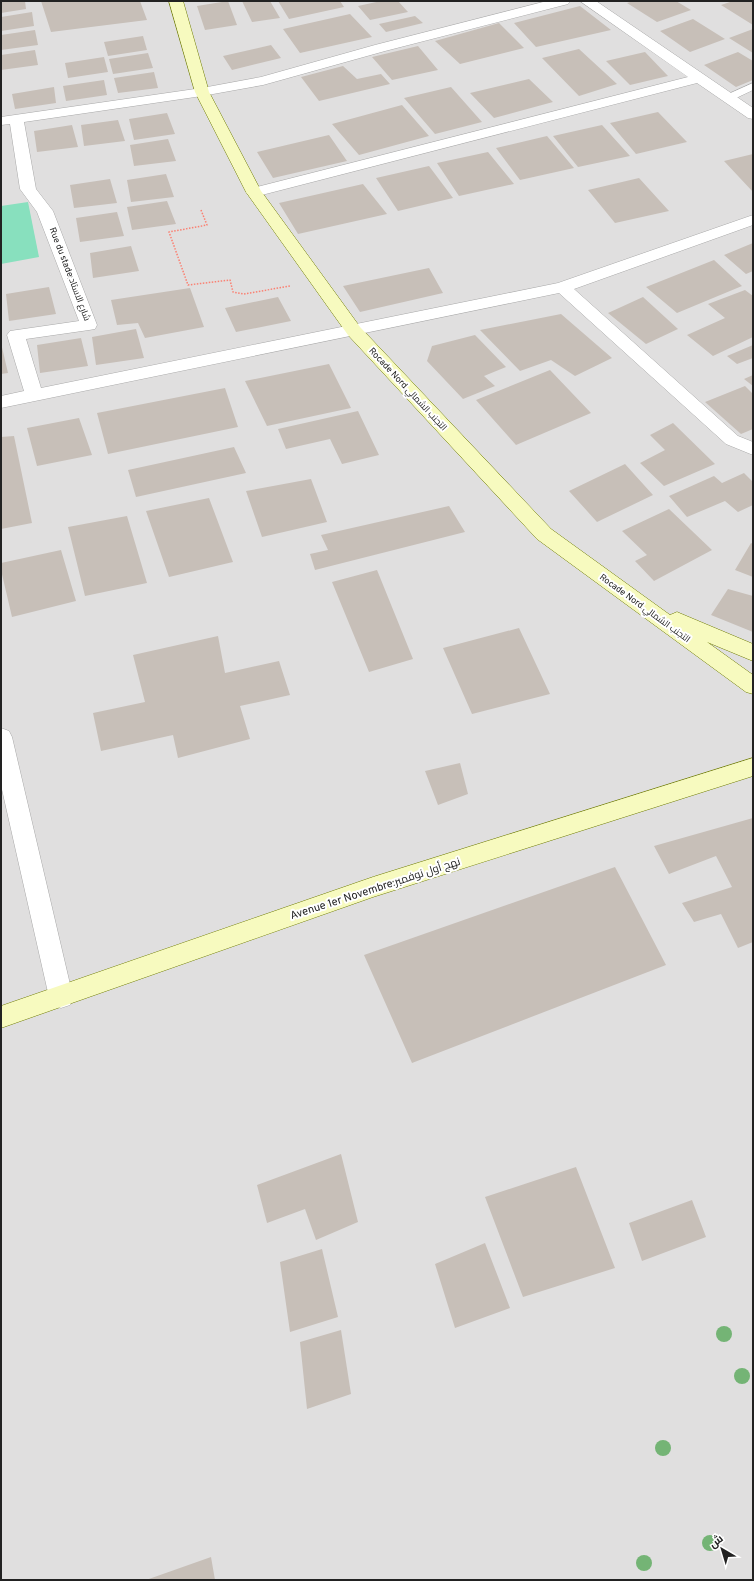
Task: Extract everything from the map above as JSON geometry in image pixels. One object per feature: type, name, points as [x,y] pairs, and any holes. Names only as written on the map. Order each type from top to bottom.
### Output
[{"type":"main road","name":"Rocade Nord,التجنب الشمالي","points":[[176,1],[202,92],[254,192],[354,330],[544,534],[753,686]]},
{"type":"main road","points":[[638,603],[753,653]]},
{"type":"main road","name":"Avenue 1er Novembre;نهج أول نوفمبر","points":[[1,1017],[373,887],[753,767]]},
{"type":"street","points":[[1,121],[202,92],[263,81],[380,48],[563,1]]},
{"type":"street","points":[[586,1],[753,115]]},
{"type":"street","points":[[254,192],[699,78]]},
{"type":"street","name":"Rue du stade;شارع الاستاد","points":[[16,119],[28,189],[45,211],[89,325],[16,335],[34,395]]},
{"type":"street","points":[[1,402],[562,287],[753,220]]},
{"type":"street","points":[[562,287],[732,440],[753,449]]},
{"type":"street","points":[[1,737],[61,997]]},
{"type":"lane","points":[[728,98],[753,86]]},
{"type":"path","points":[[202,210],[208,225],[169,232],[188,285],[230,280],[233,292],[244,294],[319,282]]},
{"type":"shaded area","points":[[1,1],[753,1],[753,1580],[1,1580]]},
{"type":"green space","points":[[28,202],[39,257],[1,264],[1,206]]},
{"type":"building","points":[[1,1],[25,1],[26,9],[1,13]]},
{"type":"building","points":[[41,1],[140,1],[147,20],[51,32]]},
{"type":"building","points":[[228,1],[237,25],[205,30],[197,6]]},
{"type":"building","points":[[242,1],[270,1],[280,18],[252,22]]},
{"type":"building","points":[[278,1],[340,1],[344,7],[289,19]]},
{"type":"building","points":[[381,1],[398,1],[408,12],[370,20],[358,6]]},
{"type":"building","points":[[633,1],[676,1],[691,10],[657,22],[627,3]]},
{"type":"building","points":[[733,1],[753,1],[753,25],[721,5]]},
{"type":"building","points":[[580,6],[611,30],[536,47],[514,23]]},
{"type":"building","points":[[32,12],[34,26],[1,31],[1,17]]},
{"type":"building","points":[[350,14],[372,37],[300,53],[283,29]]},
{"type":"building","points":[[415,16],[423,23],[386,32],[379,24]]},
{"type":"building","points":[[693,19],[725,39],[690,52],[660,31]]},
{"type":"building","points":[[499,23],[524,48],[460,64],[435,41]]},
{"type":"building","points":[[753,29],[753,53],[729,38]]},
{"type":"building","points":[[35,30],[38,45],[1,50],[1,35]]},
{"type":"building","points":[[143,36],[147,50],[108,56],[104,42]]},
{"type":"building","points":[[271,45],[281,58],[232,70],[223,56]]},
{"type":"building","points":[[418,46],[438,70],[392,80],[372,57]]},
{"type":"building","points":[[579,49],[617,84],[579,96],[542,58]]},
{"type":"building","points":[[35,50],[38,65],[1,70],[1,55]]},
{"type":"building","points":[[645,52],[668,76],[630,85],[606,61]]},
{"type":"building","points":[[738,52],[753,61],[753,80],[736,87],[704,65]]},
{"type":"building","points":[[148,53],[153,68],[113,74],[109,59]]},
{"type":"building","points":[[104,57],[108,72],[68,78],[65,63]]},
{"type":"building","points":[[343,66],[357,79],[381,74],[390,84],[319,101],[301,77]]},
{"type":"building","points":[[154,72],[158,88],[118,93],[114,78]]},
{"type":"building","points":[[529,79],[553,102],[494,118],[470,93]]},
{"type":"building","points":[[104,80],[107,95],[66,101],[63,86]]},
{"type":"building","points":[[54,87],[56,103],[15,109],[12,94]]},
{"type":"building","points":[[451,87],[482,122],[435,134],[404,98]]},
{"type":"building","points":[[402,105],[429,136],[359,155],[332,124]]},
{"type":"building","points":[[658,112],[687,142],[636,154],[610,123]]},
{"type":"building","points":[[167,113],[175,134],[134,140],[129,119]]},
{"type":"building","points":[[118,120],[125,141],[84,146],[81,125]]},
{"type":"building","points":[[72,125],[78,147],[37,152],[34,131]]},
{"type":"building","points":[[602,125],[630,156],[578,167],[553,136]]},
{"type":"building","points":[[329,135],[347,161],[273,178],[257,152]]},
{"type":"building","points":[[547,136],[574,168],[520,180],[496,148]]},
{"type":"building","points":[[168,139],[176,161],[134,166],[130,145]]},
{"type":"building","points":[[488,152],[514,184],[459,196],[437,163]]},
{"type":"building","points":[[753,154],[753,192],[724,161]]},
{"type":"building","points":[[429,166],[453,198],[398,211],[376,178]]},
{"type":"building","points":[[166,174],[174,197],[131,202],[127,180]]},
{"type":"building","points":[[639,178],[669,211],[615,223],[588,190]]},
{"type":"building","points":[[110,179],[117,203],[74,208],[70,185]]},
{"type":"building","points":[[363,184],[387,214],[298,234],[279,203]]},
{"type":"building","points":[[167,201],[176,224],[132,230],[127,207]]},
{"type":"building","points":[[117,212],[124,236],[80,242],[76,218]]},
{"type":"building","points":[[753,243],[753,271],[746,274],[724,255]]},
{"type":"building","points":[[131,246],[139,271],[93,278],[90,253]]},
{"type":"building","points":[[714,260],[742,286],[677,313],[646,287]]},
{"type":"building","points":[[429,268],[443,293],[360,312],[343,286]]},
{"type":"building","points":[[49,287],[56,314],[9,321],[6,294]]},
{"type":"building","points":[[190,288],[204,327],[145,338],[138,323],[117,325],[111,300]]},
{"type":"building","points":[[745,290],[753,296],[753,337],[713,356],[687,335],[725,318],[708,304]]},
{"type":"building","points":[[278,297],[291,321],[236,332],[225,308]]},
{"type":"building","points":[[643,297],[678,329],[646,344],[608,313]]},
{"type":"building","points":[[561,314],[612,358],[575,376],[551,360],[520,371],[480,330]]},
{"type":"building","points":[[136,329],[144,358],[96,365],[92,337]]},
{"type":"building","points":[[475,335],[506,367],[484,376],[495,386],[463,399],[427,361],[432,346]]},
{"type":"building","points":[[81,338],[88,366],[40,373],[37,345]]},
{"type":"building","points":[[1,343],[8,373],[1,374]]},
{"type":"building","points":[[753,345],[753,358],[737,364],[727,356]]},
{"type":"building","points":[[329,364],[351,408],[267,426],[245,381]]},
{"type":"building","points":[[550,370],[591,413],[516,445],[476,400]]},
{"type":"building","points":[[753,375],[753,386],[744,379]]},
{"type":"building","points":[[745,386],[753,394],[753,429],[741,434],[705,402]]},
{"type":"building","points":[[225,388],[238,427],[108,454],[97,413]]},
{"type":"building","points":[[358,411],[379,455],[342,464],[330,439],[286,449],[278,429]]},
{"type":"building","points":[[79,418],[92,455],[37,466],[27,428]]},
{"type":"building","points":[[673,423],[715,464],[664,486],[640,463],[665,450],[650,435]]},
{"type":"building","points":[[14,436],[32,523],[1,529],[1,437]]},
{"type":"building","points":[[234,447],[246,473],[136,497],[128,470]]},
{"type":"building","points":[[625,464],[653,495],[597,522],[569,491]]},
{"type":"building","points":[[744,473],[753,482],[753,505],[738,512],[725,501],[687,517],[669,496],[714,476],[722,483]]},
{"type":"building","points":[[311,479],[327,522],[262,537],[246,491]]},
{"type":"building","points":[[209,498],[233,562],[169,577],[146,511]]},
{"type":"building","points":[[449,506],[465,532],[315,570],[310,554],[328,550],[321,535]]},
{"type":"building","points":[[669,509],[712,550],[654,581],[635,561],[647,555],[622,531]]},
{"type":"building","points":[[127,516],[147,583],[85,596],[68,527]]},
{"type":"building","points":[[751,543],[753,544],[753,577],[735,570]]},
{"type":"building","points":[[61,550],[76,601],[12,617],[1,570],[1,563]]},
{"type":"building","points":[[377,570],[413,659],[369,672],[332,582]]},
{"type":"building","points":[[728,589],[753,596],[753,632],[711,615]]},
{"type":"building","points":[[519,628],[550,694],[472,714],[443,648]]},
{"type":"building","points":[[218,636],[225,673],[279,661],[290,695],[240,706],[250,739],[178,758],[173,735],[101,751],[93,713],[145,702],[133,655]]},
{"type":"building","points":[[460,763],[468,794],[438,805],[425,771]]},
{"type":"building","points":[[753,818],[753,942],[738,948],[721,914],[694,922],[682,903],[732,887],[716,856],[669,874],[654,846]]},
{"type":"building","points":[[615,867],[666,965],[412,1063],[364,955]]},
{"type":"building","points":[[341,1154],[358,1222],[316,1240],[305,1209],[267,1223],[257,1185]]},
{"type":"building","points":[[576,1167],[615,1268],[523,1297],[485,1197]]},
{"type":"building","points":[[692,1200],[706,1237],[642,1261],[629,1223]]},
{"type":"building","points":[[485,1243],[510,1308],[455,1328],[435,1264]]},
{"type":"building","points":[[322,1249],[338,1317],[290,1332],[280,1262]]},
{"type":"building","points":[[341,1330],[351,1394],[307,1409],[300,1342]]},
{"type":"building","points":[[211,1557],[215,1580],[146,1580]]}]
